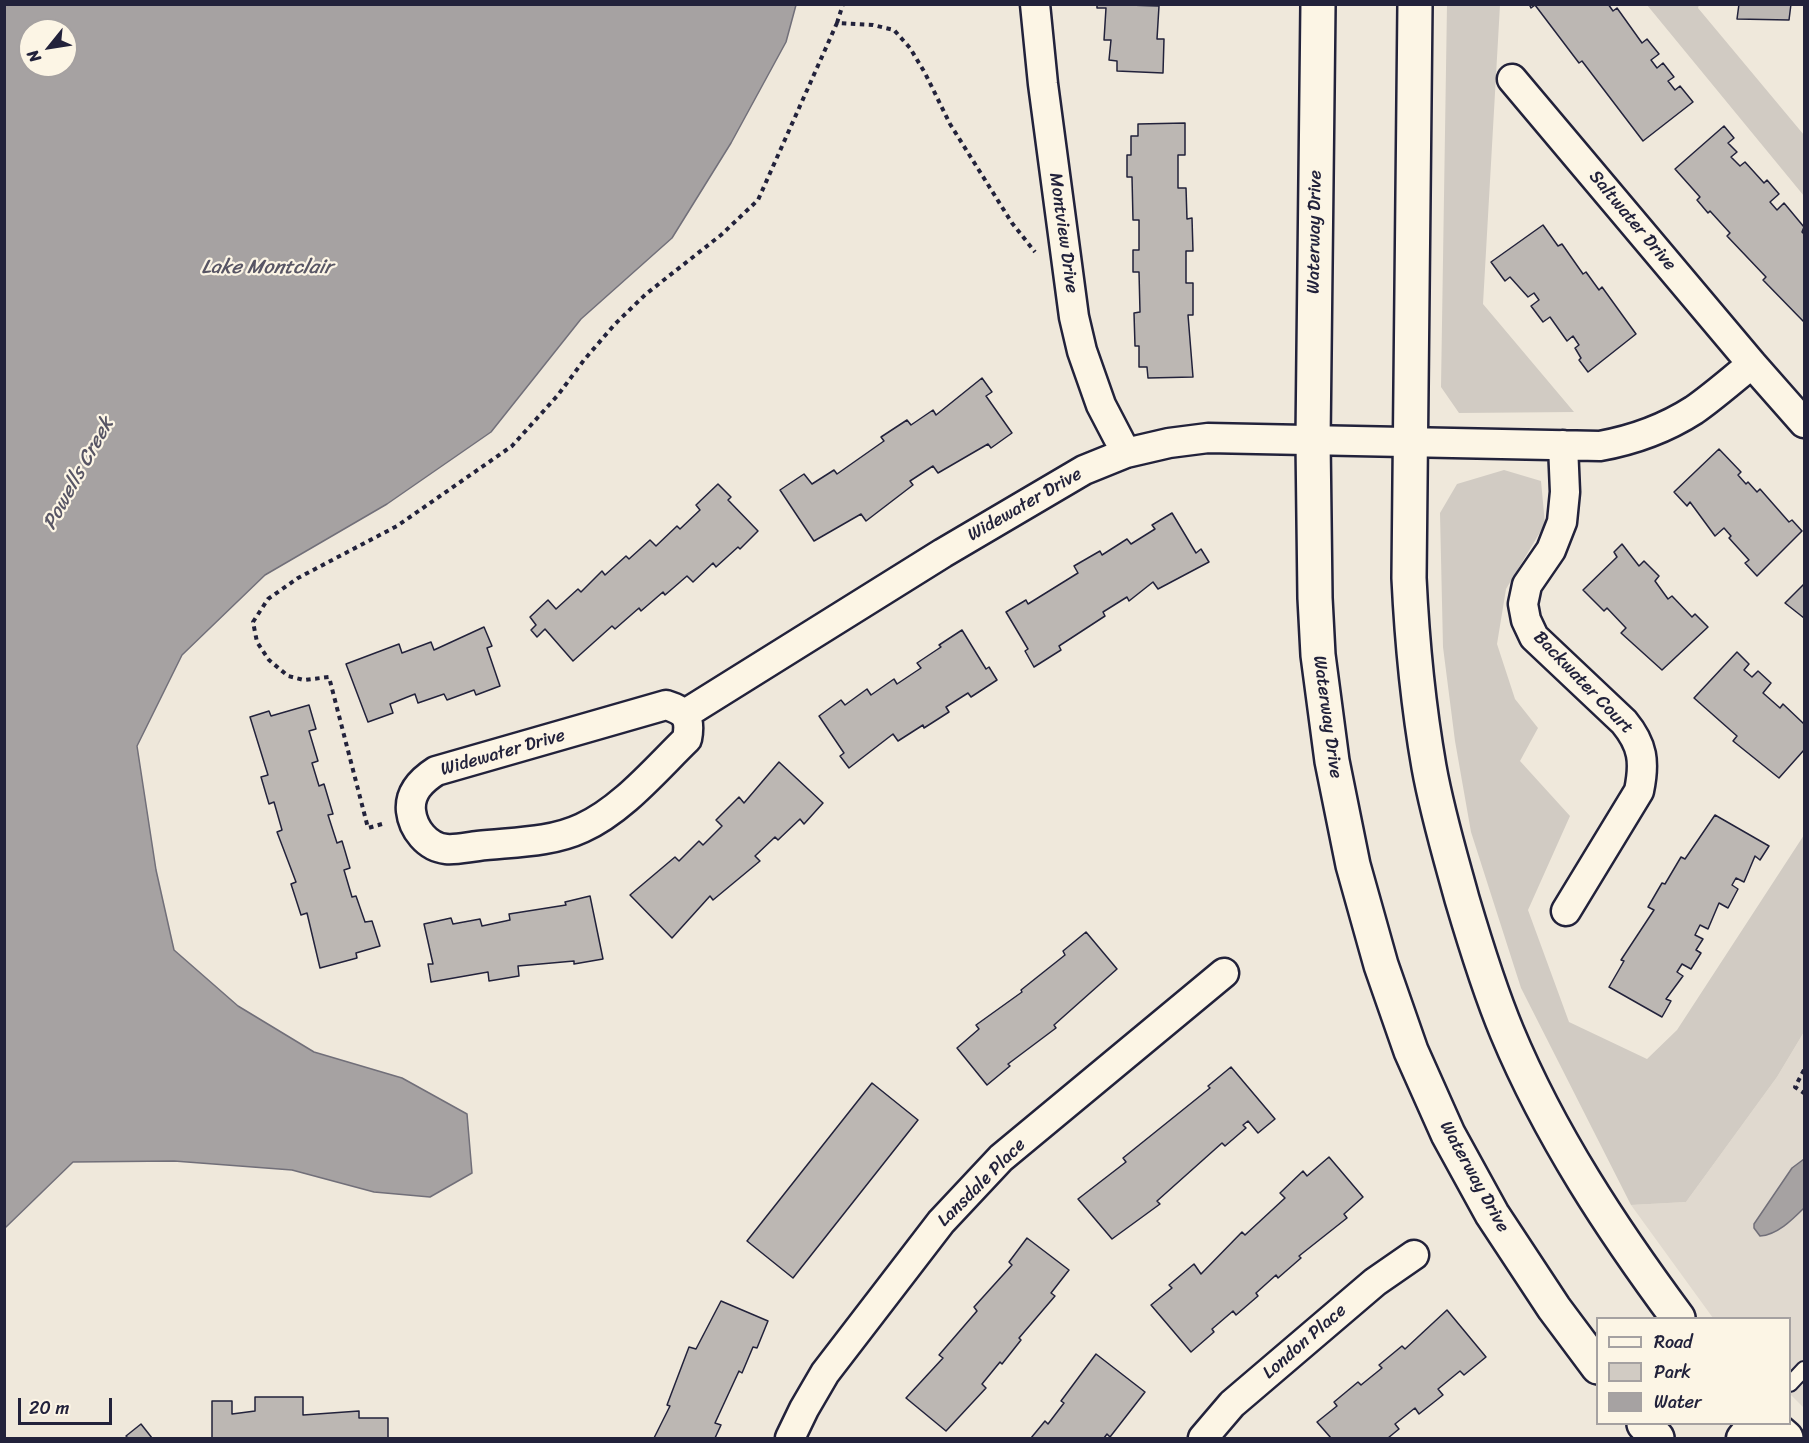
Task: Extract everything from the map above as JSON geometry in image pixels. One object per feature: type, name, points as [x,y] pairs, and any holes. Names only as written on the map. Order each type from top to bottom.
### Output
[{"type":"street","name":"Montview Drive","points":[[1035,4],[1043,84],[1074,317],[1082,351],[1101,405],[1126,453]]},
{"type":"street","name":"Waterway Drive","points":[[1318,4],[1313,440],[1315,598],[1318,655],[1332,761],[1353,865],[1381,965],[1411,1051],[1453,1144],[1492,1214],[1554,1308],[1596,1364]]},
{"type":"street","points":[[1415,4],[1409,578],[1413,654],[1429,766],[1440,821],[1476,946],[1507,1031],[1545,1113],[1602,1211],[1677,1317]]},
{"type":"street","name":"Saltwater Drive","points":[[1512,79],[1804,423]]},
{"type":"street","points":[[1410,442],[1599,446],[1616,443],[1656,430],[1694,410],[1752,364]]},
{"type":"street","name":"Widewater Drive","points":[[412,815],[414,792],[422,781],[436,771],[666,705],[679,709],[685,714],[943,553],[1074,476],[1126,453],[1169,443],[1208,438],[1410,442]]},
{"type":"street","name":"Backwater Court","points":[[1563,445],[1565,492],[1562,522],[1551,550],[1527,585],[1523,604],[1526,620],[1534,637],[1632,732],[1640,748],[1643,770],[1639,791],[1566,911]]},
{"type":"street","points":[[412,815],[414,825],[427,841],[446,849],[548,838],[581,828],[611,811],[687,739],[690,726],[685,714]]},
{"type":"street","name":"Lansdale Place","points":[[790,1438],[825,1373],[941,1222],[1001,1158],[1224,973]]},
{"type":"street","name":"London Place","points":[[1203,1438],[1232,1404],[1375,1282],[1414,1255]]},
{"type":"street","points":[[1645,1425],[1657,1438]]},
{"type":"street","points":[[1741,1438],[1751,1425]]},
{"type":"street","points":[[1771,1425],[1786,1438]]},
{"type":"lane","points":[[1791,1383],[1804,1369]]},
{"type":"path","points":[[412,815],[368,828],[329,677],[304,680],[288,676],[269,660],[257,642],[253,622],[268,599],[298,578],[397,526],[512,446],[558,395],[615,324],[646,294],[721,235],[758,200],[837,23],[843,4]]},
{"type":"path","points":[[837,23],[873,25],[894,30],[910,48],[950,124],[1012,223],[1039,257]]},
{"type":"path","points":[[1804,1070],[1795,1087],[1804,1093]]},
{"type":"shaded area","points":[[1804,1032],[1804,1408],[1791,1395],[1791,1317],[1712,1317],[1631,1205],[1686,1202],[1777,1077]]},
{"type":"green space","points":[[1447,5],[1500,5],[1483,304],[1574,412],[1459,413],[1441,387]]},
{"type":"green space","points":[[1647,5],[1699,5],[1698,8],[1804,135],[1804,196]]},
{"type":"green space","points":[[1504,470],[1541,481],[1545,524],[1506,589],[1497,644],[1515,699],[1538,728],[1520,761],[1570,816],[1528,910],[1569,1022],[1647,1059],[1677,1030],[1804,835],[1804,1032],[1777,1077],[1686,1202],[1631,1205],[1521,988],[1471,832],[1455,741],[1443,647],[1440,513],[1457,484]]},
{"type":"water","name":"Lake Montclair","points":[[5,4],[796,5],[786,42],[731,143],[672,238],[581,319],[491,432],[387,504],[265,575],[182,655],[137,746],[156,870],[174,950],[238,1006],[314,1052],[402,1078],[467,1114],[472,1173],[430,1197],[374,1192],[292,1170],[174,1161],[73,1162],[5,1228]]},
{"type":"water","points":[[1804,1159],[1804,1208],[1778,1230],[1760,1236],[1754,1224],[1792,1168]]},
{"type":"building","points":[[1097,4],[1159,6],[1157,39],[1164,39],[1163,73],[1117,71],[1117,61],[1109,60],[1111,40],[1104,40],[1106,8],[1097,8]]},
{"type":"building","points":[[1529,4],[1608,4],[1613,11],[1617,8],[1642,43],[1647,39],[1659,54],[1651,60],[1657,68],[1663,63],[1674,77],[1668,81],[1675,90],[1680,86],[1693,102],[1643,141],[1582,61],[1579,63],[1535,5],[1531,8]]},
{"type":"building","points":[[1739,4],[1791,4],[1789,20],[1737,19]]},
{"type":"building","points":[[1185,123],[1185,155],[1178,155],[1178,188],[1186,188],[1187,219],[1192,218],[1193,251],[1186,251],[1186,283],[1193,283],[1193,315],[1188,315],[1193,377],[1148,378],[1147,367],[1139,367],[1139,346],[1135,346],[1134,313],[1140,312],[1139,272],[1133,272],[1133,250],[1139,250],[1139,220],[1133,220],[1132,177],[1127,177],[1127,155],[1131,155],[1131,136],[1138,136],[1138,124]]},
{"type":"building","points":[[1724,126],[1734,138],[1728,143],[1737,152],[1731,157],[1740,166],[1745,162],[1764,183],[1767,180],[1779,194],[1770,202],[1777,210],[1784,203],[1804,227],[1802,232],[1804,234],[1804,322],[1763,280],[1766,277],[1727,236],[1730,233],[1710,211],[1708,213],[1697,200],[1700,197],[1675,169]]},
{"type":"building","points":[[1543,225],[1558,246],[1562,244],[1583,274],[1586,272],[1599,290],[1602,287],[1636,334],[1588,372],[1579,360],[1581,358],[1575,348],[1579,345],[1573,336],[1567,341],[1550,317],[1543,322],[1531,306],[1539,300],[1534,293],[1528,297],[1510,277],[1505,281],[1491,262]]},
{"type":"building","points":[[982,378],[992,392],[986,396],[1012,433],[991,448],[988,444],[938,473],[933,466],[910,481],[913,485],[866,521],[861,514],[814,541],[780,490],[804,474],[812,484],[834,470],[837,474],[884,441],[881,437],[907,420],[911,425],[933,410],[936,415]]},
{"type":"building","points":[[1719,449],[1741,472],[1738,475],[1746,484],[1748,482],[1757,492],[1760,489],[1789,522],[1792,520],[1802,531],[1757,576],[1745,563],[1749,560],[1729,538],[1731,536],[1724,528],[1715,536],[1690,502],[1687,506],[1674,492]]},
{"type":"building","points":[[718,484],[731,497],[728,500],[758,531],[740,549],[738,547],[716,567],[713,563],[693,582],[687,576],[641,611],[639,608],[615,629],[612,626],[573,661],[545,629],[537,637],[531,630],[536,625],[530,617],[548,600],[556,609],[578,589],[581,592],[602,571],[605,575],[626,556],[629,559],[650,540],[656,546],[677,526],[680,529],[700,510],[696,505]]},
{"type":"building","points":[[1172,513],[1196,553],[1201,549],[1209,562],[1158,589],[1153,582],[1129,601],[1127,597],[1103,612],[1105,616],[1059,646],[1061,650],[1034,667],[1025,651],[1028,649],[1006,612],[1026,600],[1028,604],[1078,573],[1074,566],[1100,551],[1102,555],[1127,539],[1131,544],[1155,529],[1152,525]]},
{"type":"building","points":[[1622,544],[1639,566],[1644,561],[1659,576],[1655,581],[1668,599],[1672,596],[1692,617],[1695,614],[1708,627],[1662,670],[1621,633],[1626,628],[1607,608],[1604,611],[1583,590],[1617,557],[1614,552]]},
{"type":"building","points":[[1804,584],[1804,618],[1785,603]]},
{"type":"building","points":[[484,627],[492,646],[487,648],[500,686],[476,695],[474,690],[447,700],[444,694],[418,703],[415,694],[390,704],[393,713],[368,722],[346,664],[399,644],[402,653],[431,642],[434,650]]},
{"type":"building","points":[[962,630],[986,669],[989,667],[997,680],[971,697],[968,693],[946,707],[949,712],[924,728],[923,725],[898,741],[893,734],[849,768],[840,756],[844,753],[819,716],[841,700],[845,705],[867,689],[871,695],[894,679],[897,684],[921,668],[917,663]]},
{"type":"building","points":[[1737,652],[1749,664],[1744,670],[1752,677],[1758,671],[1771,683],[1763,693],[1780,708],[1783,704],[1804,724],[1804,750],[1779,778],[1733,741],[1737,736],[1694,698]]},
{"type":"building","points":[[309,705],[316,729],[309,731],[318,761],[312,763],[319,786],[324,784],[333,814],[328,815],[337,843],[342,841],[350,868],[344,870],[352,897],[356,896],[365,922],[372,921],[380,946],[356,953],[357,958],[320,968],[307,913],[301,915],[291,884],[296,882],[277,832],[282,830],[274,802],[269,804],[261,777],[268,775],[250,717],[269,711],[271,716]]},
{"type":"building","points":[[779,762],[823,803],[804,824],[800,819],[778,840],[775,837],[755,856],[760,861],[713,900],[710,896],[672,938],[630,895],[675,857],[679,861],[699,841],[703,845],[722,826],[716,820],[739,797],[744,803]]},
{"type":"building","points":[[1715,815],[1769,846],[1760,860],[1755,856],[1744,882],[1736,878],[1732,885],[1738,889],[1728,908],[1719,903],[1708,929],[1700,925],[1695,935],[1703,939],[1696,950],[1701,953],[1691,969],[1682,964],[1677,972],[1683,976],[1666,999],[1671,1001],[1662,1017],[1609,987],[1624,961],[1621,960],[1654,910],[1648,907],[1662,883],[1665,884],[1681,857],[1685,859]]},
{"type":"building","points":[[590,896],[603,959],[574,964],[574,961],[518,966],[519,976],[489,981],[488,972],[431,982],[428,964],[433,964],[424,924],[451,918],[453,924],[480,919],[482,926],[510,920],[509,914],[566,905],[565,902]]},
{"type":"building","points":[[1086,932],[1117,969],[1054,1025],[1056,1028],[1008,1064],[1010,1066],[987,1085],[957,1048],[979,1029],[976,1025],[1022,992],[1021,990],[1065,955],[1063,951]]},
{"type":"building","points":[[1231,1067],[1275,1119],[1258,1133],[1248,1121],[1243,1125],[1246,1128],[1225,1146],[1222,1143],[1157,1201],[1160,1204],[1112,1239],[1078,1199],[1126,1162],[1123,1158],[1210,1088],[1208,1086]]},
{"type":"building","points":[[872,1083],[918,1120],[793,1278],[747,1241]]},
{"type":"building","points":[[1329,1157],[1363,1197],[1344,1214],[1347,1218],[1299,1256],[1301,1258],[1278,1278],[1276,1275],[1256,1293],[1258,1296],[1236,1315],[1233,1311],[1212,1329],[1214,1332],[1191,1352],[1151,1305],[1172,1288],[1169,1285],[1194,1264],[1201,1274],[1242,1232],[1245,1235],[1285,1198],[1280,1193],[1303,1171],[1307,1176]]},
{"type":"building","points":[[1027,1238],[1069,1270],[1051,1293],[1055,1296],[1019,1338],[1021,1340],[1002,1364],[1000,1362],[982,1384],[986,1388],[946,1431],[906,1398],[943,1358],[939,1355],[977,1311],[974,1307],[1012,1265],[1009,1262]]},
{"type":"building","points":[[721,1301],[768,1321],[757,1348],[753,1347],[742,1373],[739,1371],[715,1423],[721,1425],[715,1438],[654,1438],[670,1406],[667,1405],[689,1347],[696,1349]]},
{"type":"building","points":[[1447,1310],[1486,1357],[1464,1375],[1460,1371],[1438,1389],[1443,1395],[1419,1414],[1415,1408],[1395,1424],[1399,1429],[1388,1438],[1331,1438],[1317,1422],[1337,1406],[1334,1402],[1358,1382],[1361,1385],[1382,1368],[1379,1365],[1402,1346],[1405,1349]]},
{"type":"building","points":[[1096,1354],[1145,1392],[1110,1437],[1107,1434],[1104,1438],[1031,1438],[1045,1421],[1048,1424],[1064,1403],[1061,1401]]},
{"type":"building","points":[[255,1397],[303,1397],[303,1415],[359,1411],[359,1418],[388,1418],[388,1438],[212,1438],[212,1401],[232,1401],[232,1414],[255,1411]]},
{"type":"building","points":[[141,1424],[152,1438],[128,1438],[126,1436]]},
{"type":"water label","name":"Powells Creek","points":[[79,474]]}]
